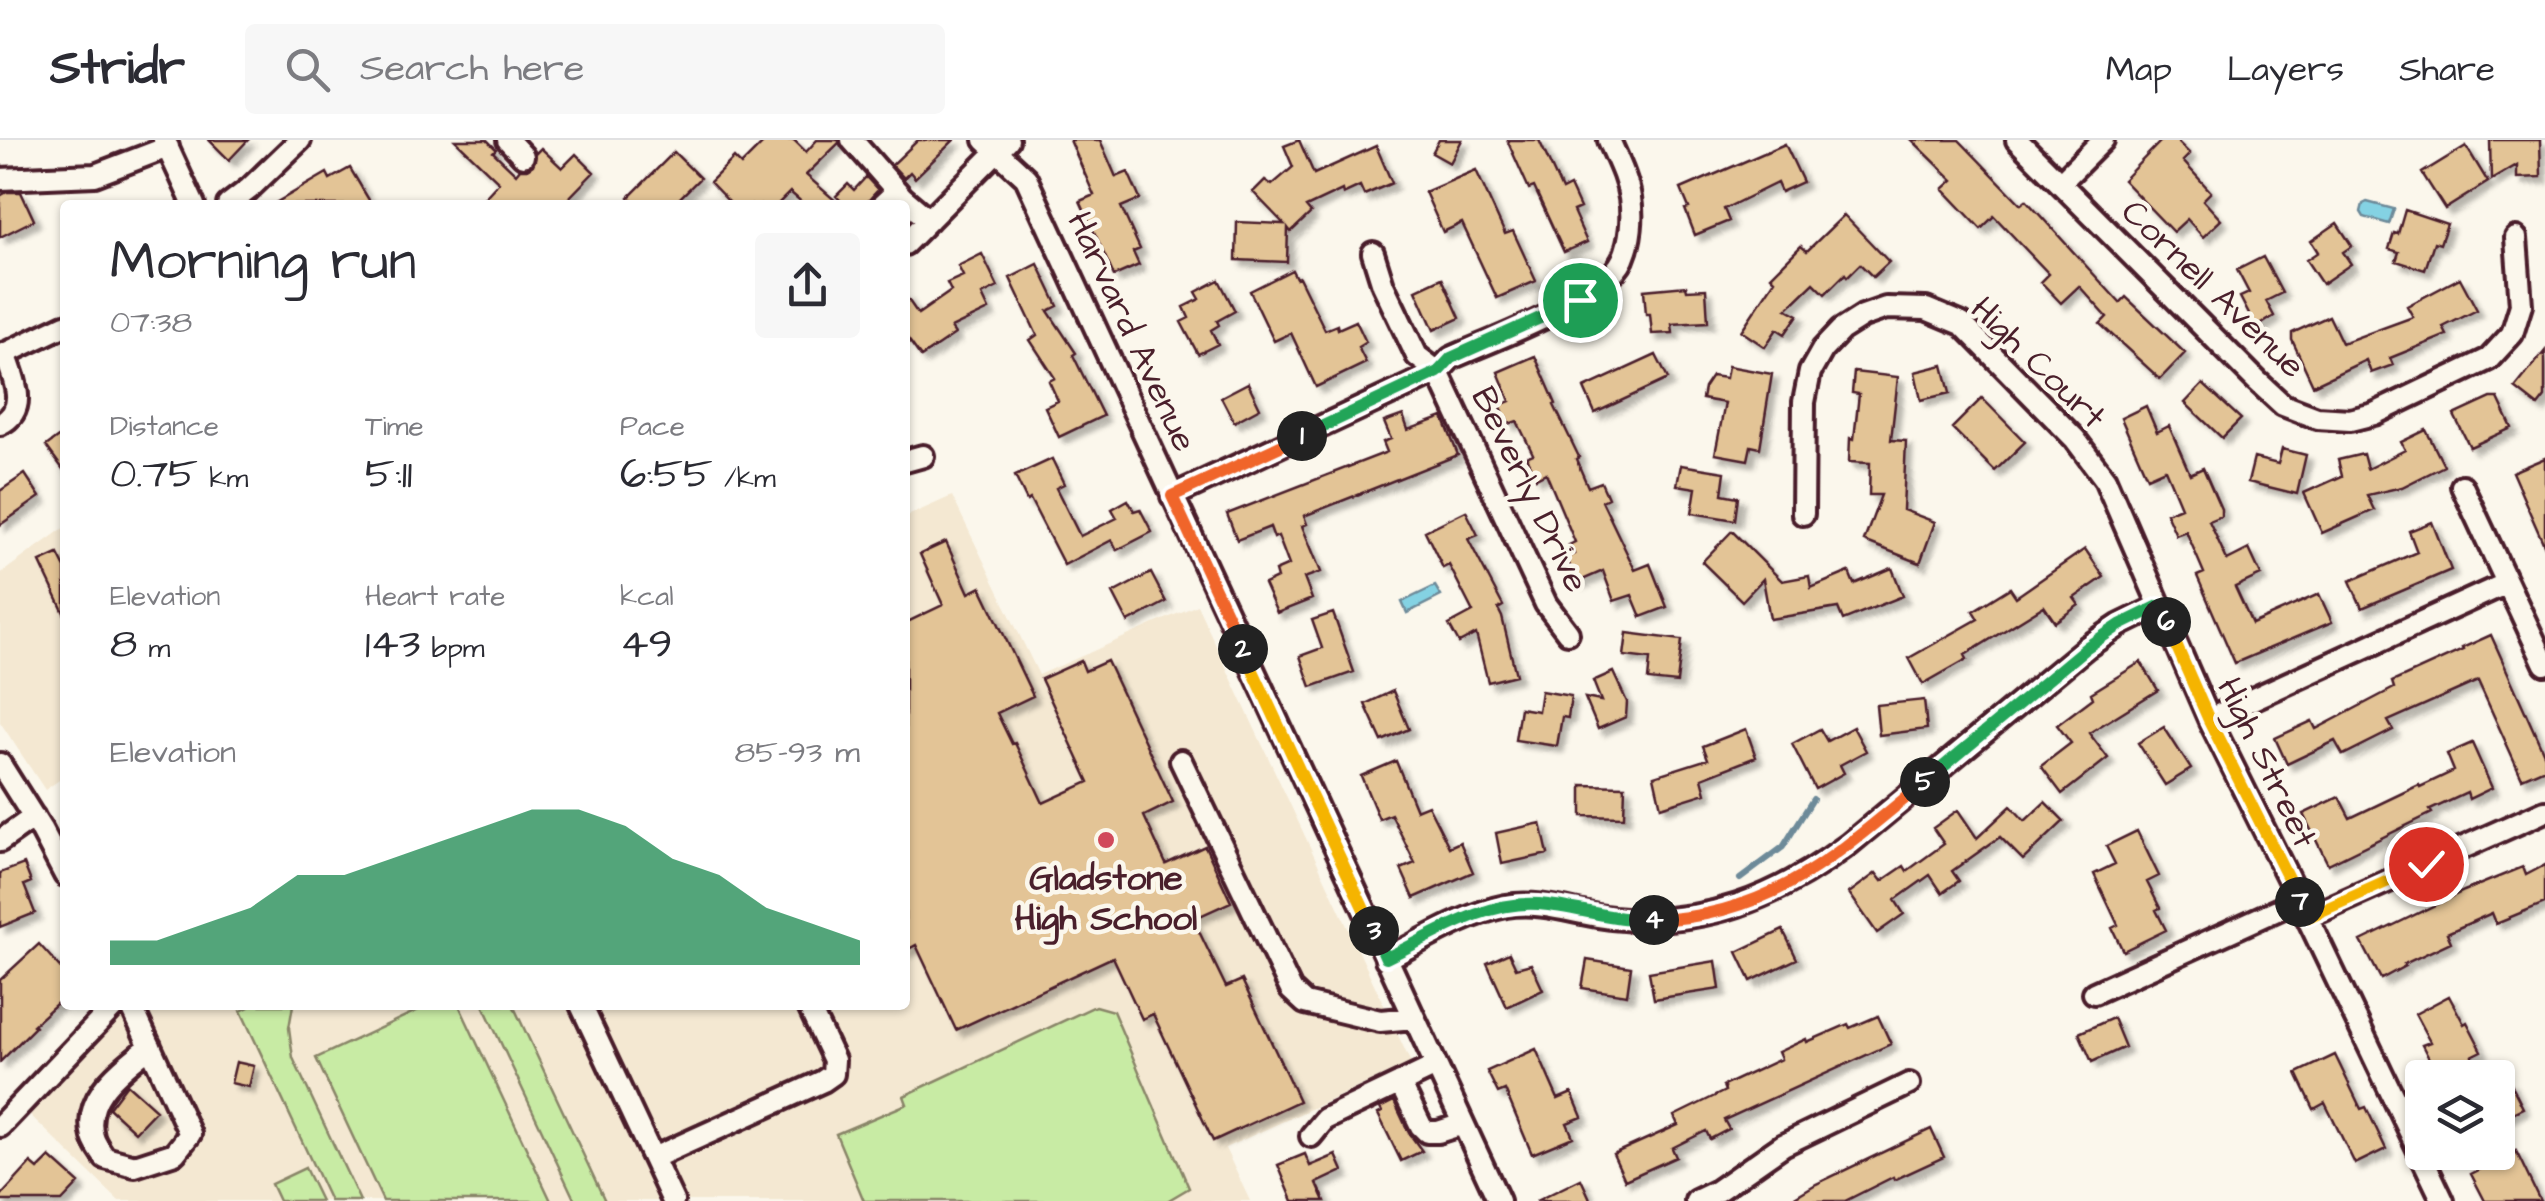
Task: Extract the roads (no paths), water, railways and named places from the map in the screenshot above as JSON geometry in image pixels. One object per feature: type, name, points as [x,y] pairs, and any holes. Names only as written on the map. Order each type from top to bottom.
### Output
[{"type":"street","points":[[235,200],[300,140]]},
{"type":"street","points":[[508,140],[524,156]]},
{"type":"street","points":[[852,140],[890,198]]},
{"type":"street","points":[[1172,496],[1438,372],[1451,358],[1580,300],[1612,275],[1623,259],[1632,220],[1625,176],[1608,140]]},
{"type":"street","name":"Cornell Avenue","points":[[2018,140],[2256,382],[2283,404],[2316,418],[2350,420],[2374,414],[2490,359],[2512,334],[2520,306],[2516,238]]},
{"type":"street","points":[[2060,183],[2103,140]]},
{"type":"street","points":[[0,179],[95,175],[166,144],[192,200]]},
{"type":"street","points":[[910,239],[997,144]]},
{"type":"street","name":"Harvard Avenue","points":[[997,144],[1026,178],[1499,1201]]},
{"type":"street","points":[[910,209],[929,220]]},
{"type":"street","name":"Beverly Drive","points":[[1373,252],[1382,285],[1417,356],[1438,372],[1546,604],[1568,633]]},
{"type":"street","name":"High Court","points":[[1804,514],[1804,402],[1810,372],[1823,349],[1841,330],[1886,308],[1926,309],[1962,324],[2091,458]]},
{"type":"street","points":[[0,424],[10,420],[18,408],[2,355],[60,326]]},
{"type":"street","name":"High Street","points":[[2091,458],[2106,479],[2209,720],[2304,908],[2443,1201]]},
{"type":"street","points":[[2462,486],[2545,664]]},
{"type":"street","points":[[2209,720],[2507,582]]},
{"type":"street","points":[[1386,958],[1506,906],[1541,904],[1606,917],[1667,920],[1724,910],[1780,889],[1848,844],[2087,647],[2159,606]]},
{"type":"street","points":[[1181,760],[1291,990],[1305,1002],[1380,1021],[1414,1018]]},
{"type":"street","points":[[0,764],[60,865]]},
{"type":"street","points":[[2094,993],[2545,811]]},
{"type":"street","points":[[0,840],[34,816]]},
{"type":"street","points":[[0,1126],[110,1010]]},
{"type":"street","points":[[133,1010],[150,1046],[190,1134],[175,1153],[135,1166],[105,1158],[93,1138],[92,1114],[102,1087],[150,1046]]},
{"type":"street","points":[[583,1010],[673,1201]]},
{"type":"street","points":[[653,1158],[833,1074],[834,1060],[817,1010]]},
{"type":"street","points":[[1311,1136],[1325,1119],[1436,1066]]},
{"type":"street","points":[[1400,1083],[1421,1126],[1428,1132],[1463,1124]]},
{"type":"street","points":[[1696,1201],[1718,1191],[1783,1144],[1909,1084]]},
{"type":"water","points":[[2367,202],[2394,209],[2389,224],[2364,217],[2361,212]]},
{"type":"water","points":[[1435,586],[1441,596],[1407,613],[1402,602]]},
{"type":"waterway","points":[[1740,879],[1783,847],[1813,799]]},
{"type":"place","name":"Gladstone High School","points":[[1106,840]]}]
